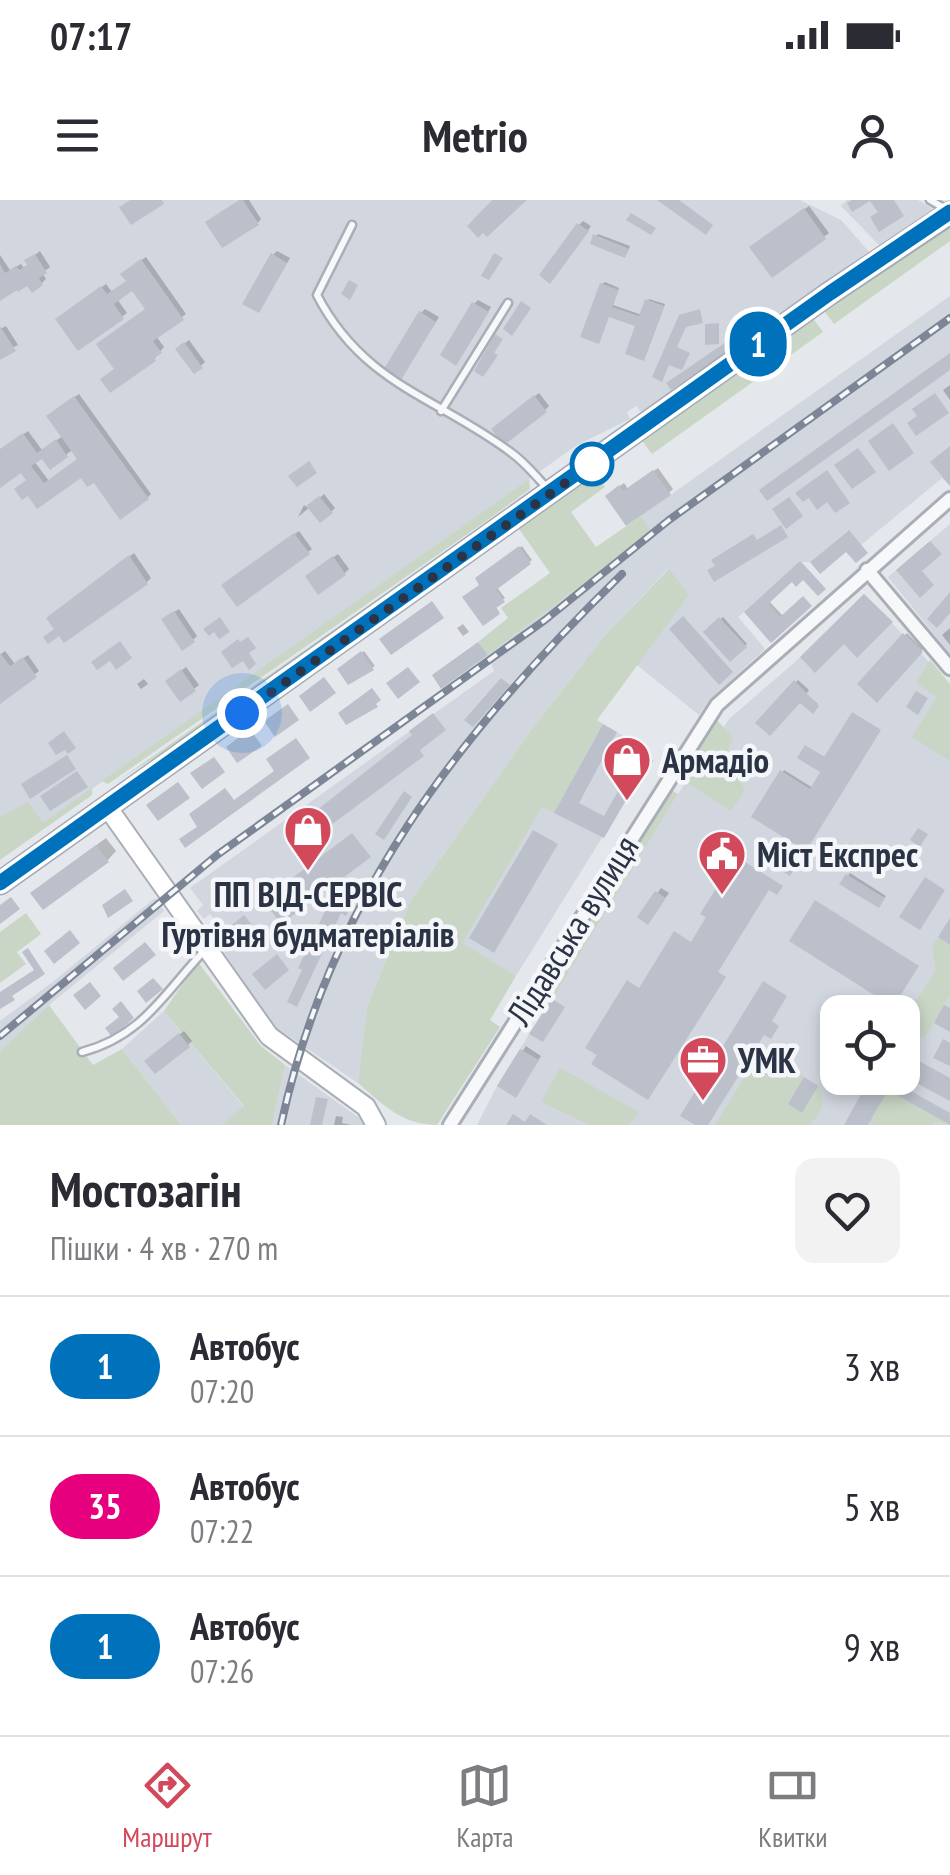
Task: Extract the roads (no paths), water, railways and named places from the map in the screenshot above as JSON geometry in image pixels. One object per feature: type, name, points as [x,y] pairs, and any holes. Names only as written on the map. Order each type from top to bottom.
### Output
[{"type":"main road","points":[[0,883],[830,293],[950,212]]},
{"type":"main road","points":[[108,808],[269,1036],[366,1107],[376,1125]]},
{"type":"street","name":"Лідавська вулиця","points":[[450,1125],[717,705],[950,499]]},
{"type":"street","points":[[866,570],[950,668]]},
{"type":"lane","points":[[930,200],[950,212]]},
{"type":"lane","points":[[352,225],[317,295],[331,322],[374,368],[514,454],[550,492]]},
{"type":"lane","points":[[441,410],[508,303]]},
{"type":"lane","points":[[82,1052],[109,1045],[144,1020],[206,949]]},
{"type":"railway","points":[[0,1036],[217,855],[545,620],[669,520],[950,318]]},
{"type":"railway","points":[[281,1125],[303,1043],[332,966],[367,893],[409,824],[455,758],[507,695],[622,574]]},
{"type":"place","name":"Армадіо","points":[[627,802]]},
{"type":"place","name":"ПП ВІД-СЕРВІС Гуртівня будматеріалів","points":[[308,872]]},
{"type":"place","name":"Міст Експрес","points":[[722,896]]},
{"type":"place","name":"УМК","points":[[703,1102]]}]
